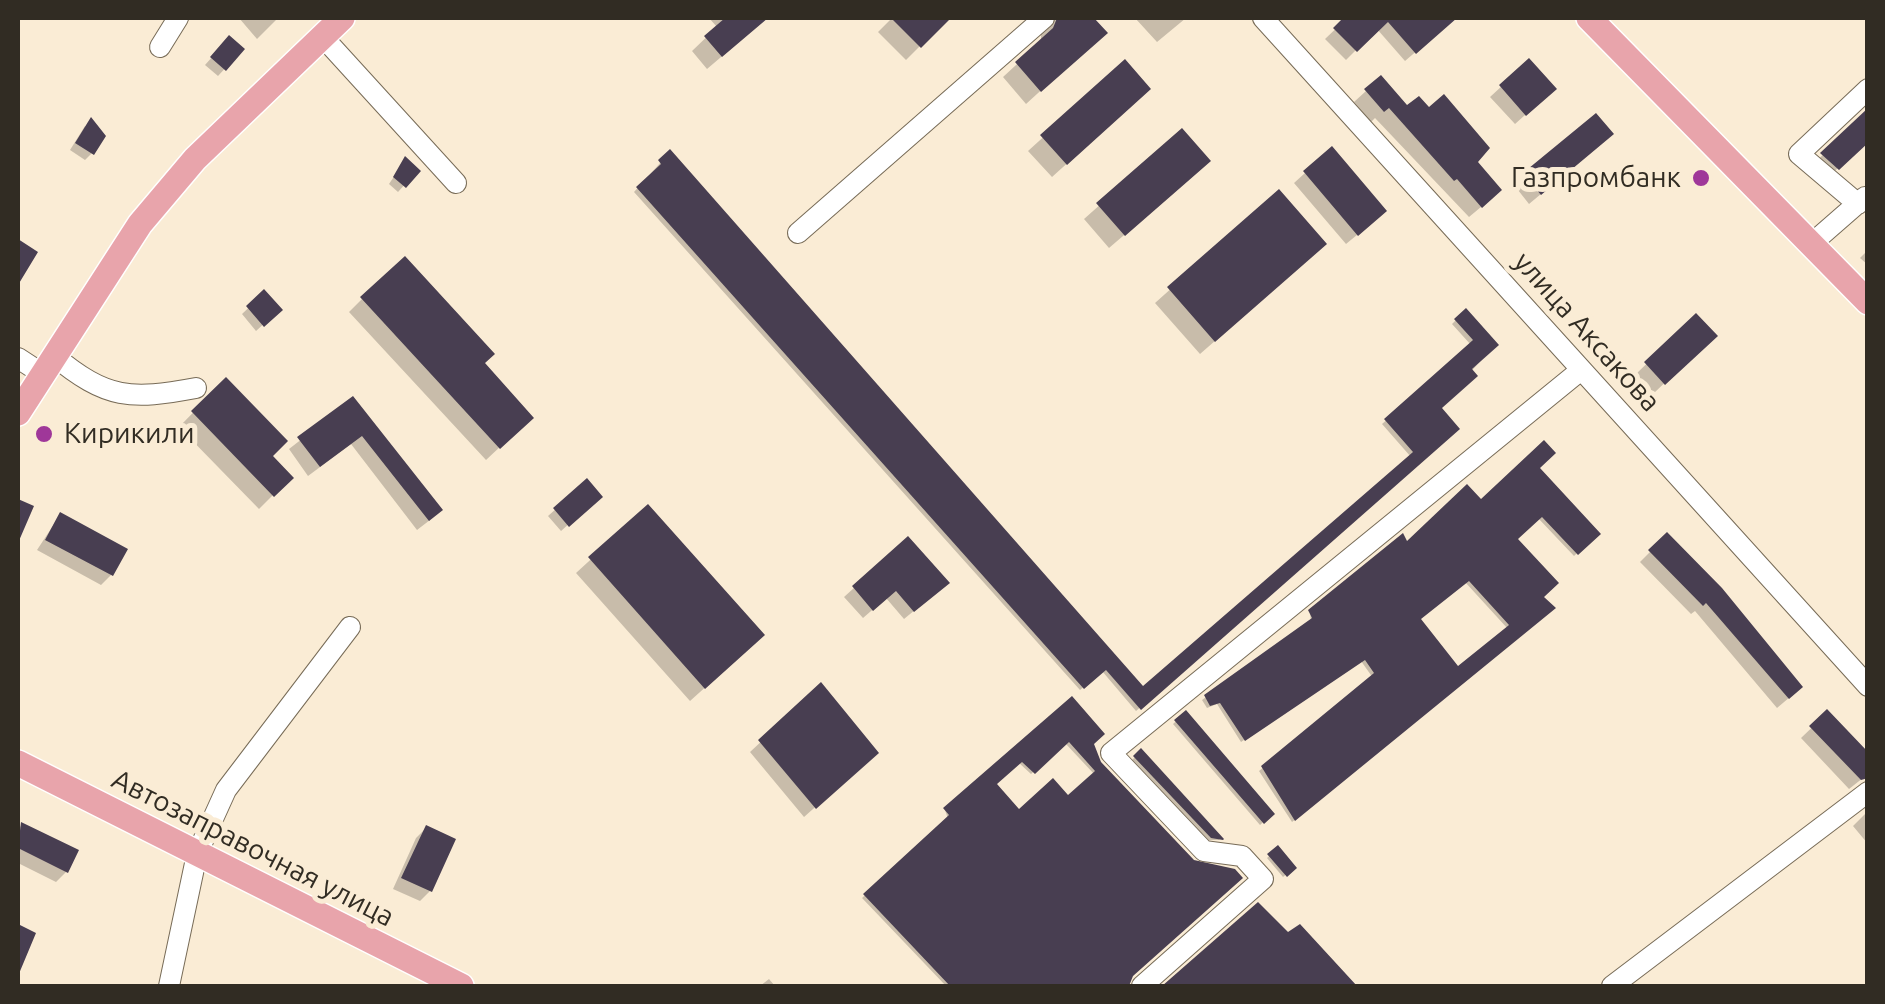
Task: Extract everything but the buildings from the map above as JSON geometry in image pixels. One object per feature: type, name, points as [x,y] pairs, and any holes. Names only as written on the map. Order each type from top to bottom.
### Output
[{"type":"main road","points":[[18,413],[140,224],[195,160],[342,18]]},
{"type":"main road","points":[[1589,18],[1868,302]]},
{"type":"main road","name":"Автозаправочная улица","points":[[18,764],[461,986]]},
{"type":"street","points":[[160,46],[178,18]]},
{"type":"street","points":[[798,233],[1044,18]]},
{"type":"street","name":"улица Аксакова","points":[[1263,18],[1868,686]]},
{"type":"street","points":[[322,36],[456,183]]},
{"type":"street","points":[[1810,245],[1862,200],[1800,154],[1868,89]]},
{"type":"street","points":[[18,358],[74,372],[127,398],[196,388]]},
{"type":"street","points":[[1142,986],[1263,879],[1242,856],[1204,851],[1111,754],[1581,370]]},
{"type":"street","points":[[169,986],[198,854],[226,790],[350,627]]},
{"type":"street","points":[[1612,986],[1868,792]]},
{"type":"place","name":"Газпромбанк","points":[[1701,178]]},
{"type":"place","name":"Кирикили","points":[[44,434]]}]
